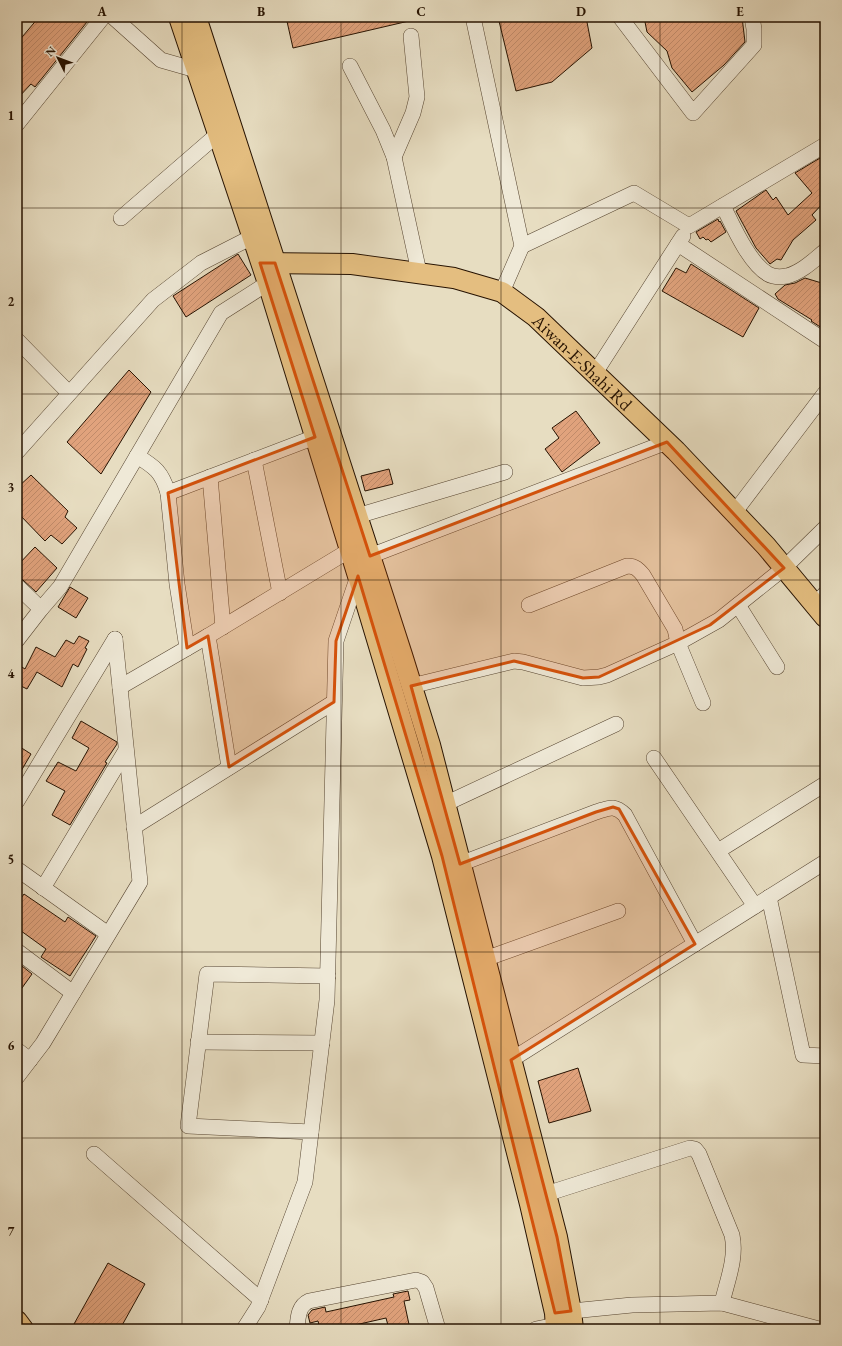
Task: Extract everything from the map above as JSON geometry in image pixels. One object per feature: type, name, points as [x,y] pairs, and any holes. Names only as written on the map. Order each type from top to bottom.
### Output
[{"type":"main road","points":[[179,17],[252,237],[268,263],[268,283],[442,856],[530,1204],[562,1322]]},
{"type":"main road","points":[[196,17],[268,263],[357,516],[430,745],[557,1237],[562,1322]]},
{"type":"main road","name":"Aiwan-E-Shahi Rd","points":[[268,263],[352,264],[419,272],[454,278],[502,292],[536,317],[668,442],[766,546],[784,568],[821,605]]},
{"type":"main road","points":[[17,1321],[23,1329]]},
{"type":"street","points":[[17,124],[103,17]]},
{"type":"street","points":[[113,17],[161,60],[196,70]]},
{"type":"street","points":[[472,17],[522,246],[502,292]]},
{"type":"street","points":[[620,17],[693,113],[754,45],[752,17]]},
{"type":"street","points":[[394,157],[414,113],[417,97],[411,36]]},
{"type":"street","points":[[350,66],[383,130],[394,157],[419,272]]},
{"type":"street","points":[[121,218],[218,134]]},
{"type":"street","points":[[595,373],[689,226],[825,145]]},
{"type":"street","points":[[522,246],[634,193],[689,226]]},
{"type":"street","points":[[723,206],[749,255],[768,274],[774,276],[787,276],[806,267],[825,251]]},
{"type":"street","points":[[17,452],[153,300],[201,263],[252,237]]},
{"type":"street","points":[[678,244],[825,341]]},
{"type":"street","points":[[17,640],[60,587],[221,313],[268,283]]},
{"type":"street","points":[[17,340],[69,394]]},
{"type":"street","points":[[734,513],[825,393]]},
{"type":"street","points":[[168,493],[315,437]]},
{"type":"street","points":[[370,556],[668,442]]},
{"type":"street","points":[[137,456],[156,469],[165,482],[168,493],[177,584],[187,648]]},
{"type":"street","points":[[254,460],[280,593]]},
{"type":"street","points":[[357,516],[505,472]]},
{"type":"street","points":[[210,477],[223,627]]},
{"type":"street","points":[[411,686],[514,661],[583,678],[599,677],[678,643],[719,620],[784,568],[825,528]]},
{"type":"street","points":[[120,687],[208,636],[350,550]]},
{"type":"street","points":[[529,604],[627,566],[633,566],[643,575],[675,629],[678,643],[703,703]]},
{"type":"street","points":[[244,1329],[261,1300],[306,1182],[327,1000],[336,641],[358,576]]},
{"type":"street","points":[[17,586],[41,609]]},
{"type":"street","points":[[738,606],[777,667]]},
{"type":"street","points":[[208,636],[229,767]]},
{"type":"street","points":[[17,801],[115,639],[140,882],[43,1043],[17,1077]]},
{"type":"street","points":[[134,827],[334,702]]},
{"type":"street","points":[[445,804],[616,724]]},
{"type":"street","points":[[43,888],[126,750]]},
{"type":"street","points":[[654,758],[755,906]]},
{"type":"street","points":[[718,851],[825,784]]},
{"type":"street","points":[[460,864],[596,812],[613,807],[619,809],[625,815],[695,944]]},
{"type":"street","points":[[511,1060],[825,862]]},
{"type":"street","points":[[17,869],[108,934]]},
{"type":"street","points":[[770,897],[803,1055],[825,1056]]},
{"type":"street","points":[[485,959],[618,911]]},
{"type":"street","points":[[17,951],[73,993]]},
{"type":"street","points":[[311,1132],[188,1126],[207,974],[328,976]]},
{"type":"street","points":[[198,1042],[322,1043]]},
{"type":"street","points":[[17,1050],[30,1060]]},
{"type":"street","points":[[546,1194],[690,1148],[695,1149],[699,1154],[732,1234],[734,1243],[734,1253],[722,1303]]},
{"type":"street","points":[[94,1154],[261,1300]]},
{"type":"street","points":[[297,1329],[300,1308],[304,1303],[416,1280],[422,1282],[426,1288],[438,1329]]},
{"type":"street","points":[[536,1329],[632,1304],[722,1303],[819,1329]]},
{"type":"highlighted area","points":[[260,263],[275,263],[370,556],[667,442],[784,568],[710,625],[599,677],[583,678],[514,661],[411,686],[460,864],[596,812],[613,807],[619,809],[695,944],[511,1060],[557,1237],[571,1311],[555,1313],[442,856],[358,576],[336,641],[334,702],[229,767],[208,636],[187,648],[168,493],[315,437]]},
{"type":"building","points":[[39,17],[91,17],[35,87],[31,84],[17,99],[17,43]]},
{"type":"building","points":[[286,17],[408,17],[409,21],[293,48]]},
{"type":"building","points":[[498,17],[586,17],[592,48],[552,82],[516,91]]},
{"type":"building","points":[[644,17],[742,17],[745,42],[724,65],[692,92],[672,68],[667,51],[647,32]]},
{"type":"building","points":[[825,155],[825,201],[812,215],[816,220],[793,240],[781,260],[777,259],[770,264],[756,248],[736,211],[766,190],[773,200],[776,197],[788,215],[812,193],[795,173]]},
{"type":"building","points":[[718,219],[726,232],[711,242],[703,237],[700,239],[696,232]]},
{"type":"building","points":[[238,254],[251,275],[186,317],[173,296]]},
{"type":"building","points":[[691,264],[759,308],[743,337],[662,291],[676,268],[686,273]]},
{"type":"building","points":[[805,278],[825,284],[825,330],[778,299],[775,294],[785,285],[795,283]]},
{"type":"building","points":[[129,370],[151,392],[101,474],[67,442]]},
{"type":"building","points":[[576,411],[600,443],[562,472],[545,449],[559,438],[552,428]]},
{"type":"building","points":[[389,469],[393,484],[365,491],[361,476]]},
{"type":"building","points":[[31,475],[68,511],[65,517],[77,528],[62,544],[51,535],[45,541],[17,512],[17,488]]},
{"type":"building","points":[[35,547],[57,568],[36,592],[23,580],[17,577],[17,566]]},
{"type":"building","points":[[70,587],[88,598],[76,618],[58,607]]},
{"type":"building","points":[[79,636],[89,641],[85,648],[87,649],[78,667],[73,664],[62,687],[37,672],[27,689],[17,684],[17,664],[25,669],[36,647],[55,657],[66,640],[74,644]]},
{"type":"building","points":[[81,721],[117,742],[117,744],[105,762],[107,763],[70,825],[52,815],[65,791],[46,781],[58,762],[76,771],[89,748],[72,738]]},
{"type":"building","points":[[17,745],[31,754],[17,778]]},
{"type":"building","points":[[24,894],[65,922],[68,917],[96,936],[70,976],[41,957],[46,949],[17,928],[17,904]]},
{"type":"building","points":[[17,962],[32,974],[17,995]]},
{"type":"building","points":[[578,1068],[591,1111],[549,1123],[538,1081]]},
{"type":"building","points":[[108,1263],[145,1284],[120,1329],[82,1329],[74,1324]]},
{"type":"building","points":[[408,1291],[410,1300],[404,1301],[410,1329],[389,1329],[386,1318],[342,1329],[320,1329],[318,1321],[310,1323],[308,1315],[312,1310],[325,1307],[326,1312],[394,1297],[393,1294]]}]
